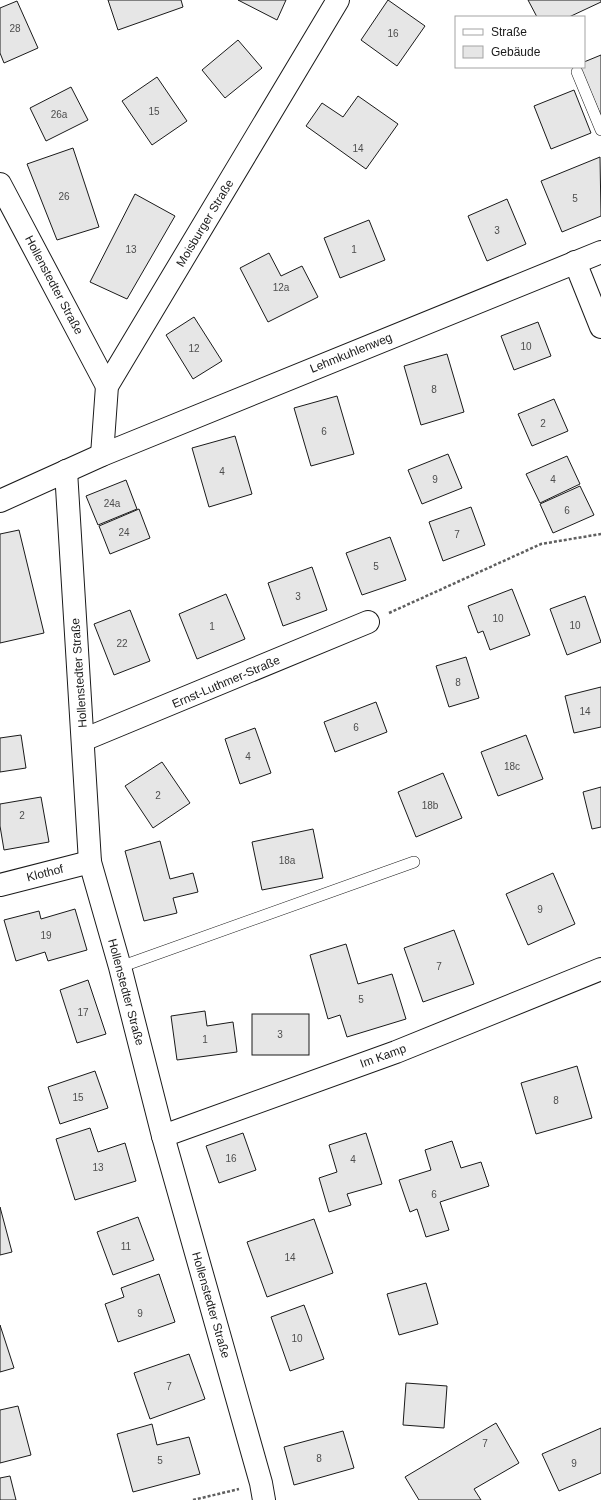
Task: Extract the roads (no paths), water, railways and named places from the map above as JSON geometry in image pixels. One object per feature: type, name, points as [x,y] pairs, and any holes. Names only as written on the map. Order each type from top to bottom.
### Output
[{"type":"street","name":"Moisburger Straße","points":[[102,455],[107,386],[338,0]]},
{"type":"street","name":"Hollenstedter Straße","points":[[0,184],[107,386]]},
{"type":"street","name":"Lehmkuhlenweg","points":[[66,471],[601,252]]},
{"type":"street","points":[[575,262],[601,327]]},
{"type":"street","name":"Hollenstedter Straße","points":[[66,471],[90,862],[120,967],[163,1136],[263,1491]]},
{"type":"street","points":[[0,501],[66,471]]},
{"type":"street","name":"Ernst-Luthmer-Straße","points":[[83,740],[368,622]]},
{"type":"street","name":"Klothof","points":[[0,885],[90,862]]},
{"type":"street","name":"Im Kamp","points":[[163,1136],[396,1052],[601,969]]},
{"type":"lane","points":[[577,72],[601,130]]},
{"type":"lane","points":[[120,967],[414,862]]}]
